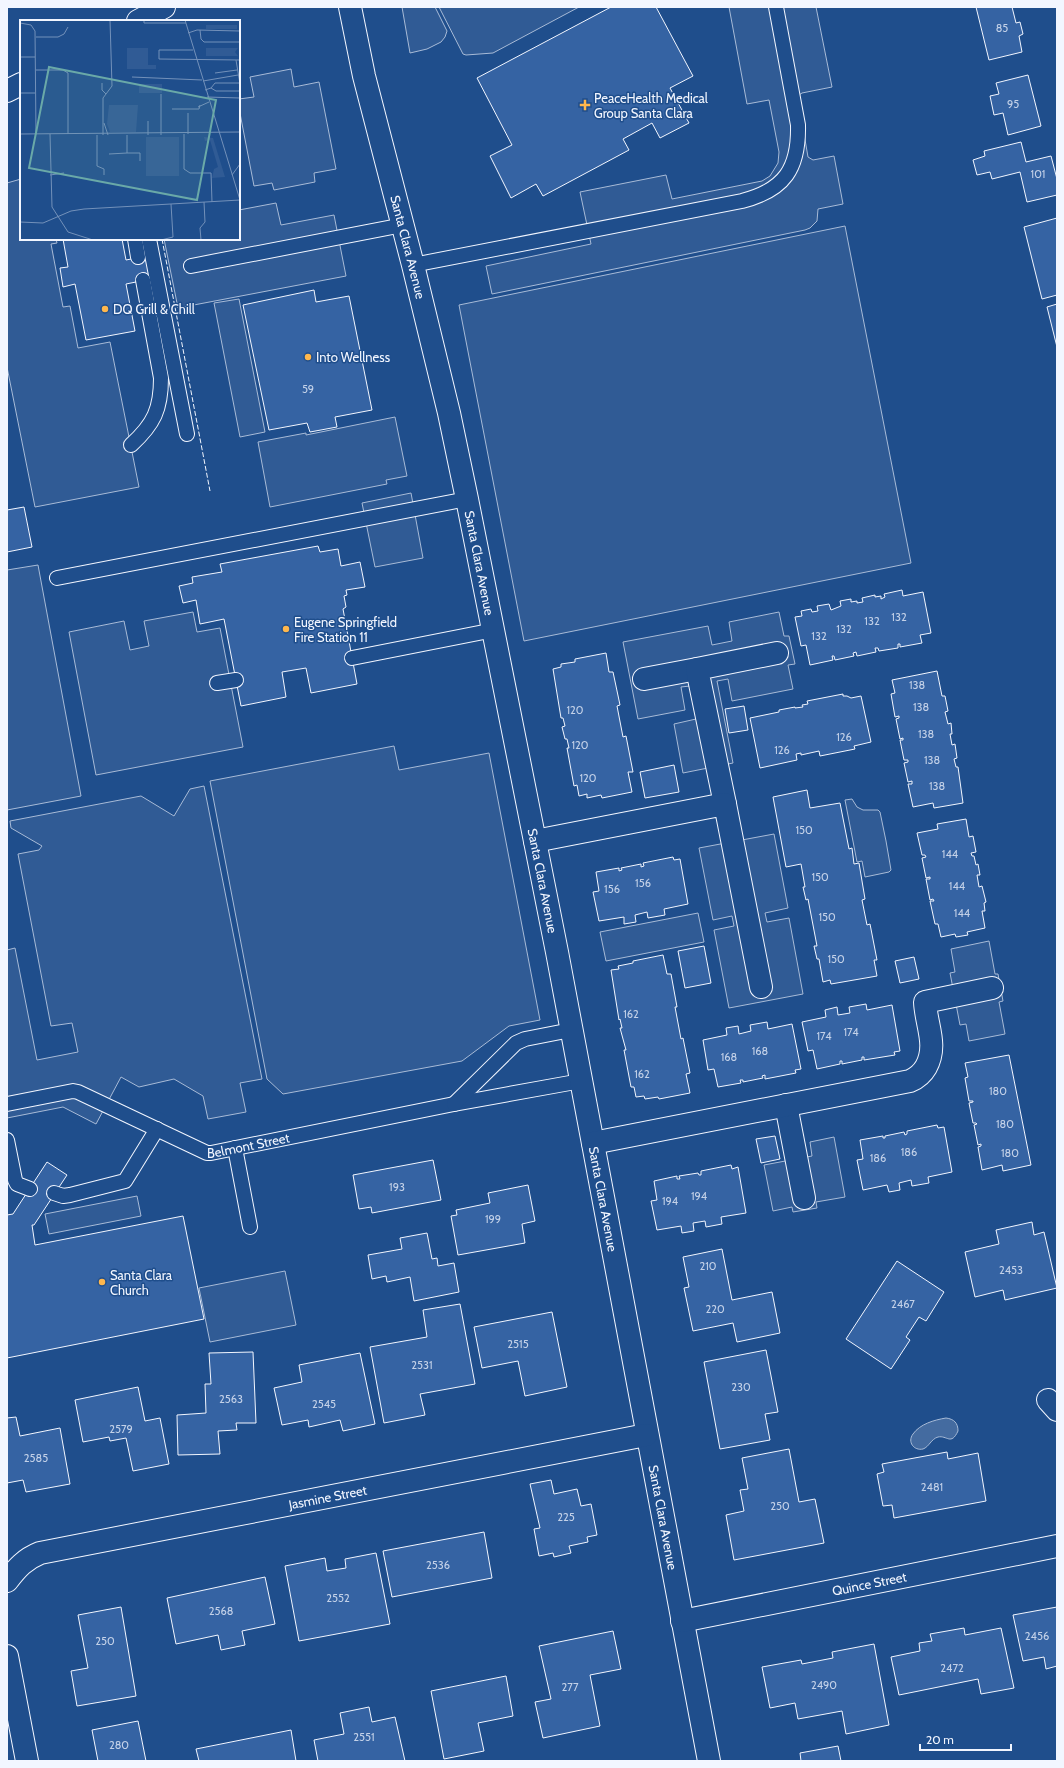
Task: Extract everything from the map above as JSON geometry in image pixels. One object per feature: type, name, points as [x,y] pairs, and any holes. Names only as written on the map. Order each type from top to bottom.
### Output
[{"type":"street","points":[[140,20],[164,7]]},
{"type":"street","name":"Santa Clara Avenue","points":[[350,7],[364,76],[413,265],[468,499],[593,1143],[646,1435],[709,1761]]},
{"type":"street","points":[[7,91],[20,84]]},
{"type":"street","points":[[644,679],[777,653]]},
{"type":"street","points":[[697,669],[761,986]]},
{"type":"street","points":[[535,841],[725,804]]},
{"type":"street","points":[[593,1143],[902,1083],[916,1079],[928,1062],[932,1046],[926,1002],[992,988]]},
{"type":"street","points":[[786,1105],[804,1198]]},
{"type":"street","name":"Jasmine Street","points":[[11,1576],[30,1557],[40,1553],[646,1435]]},
{"type":"street","name":"Quince Street","points":[[682,1621],[1057,1546]]},
{"type":"street","points":[[7,1656],[27,1761]]},
{"type":"lane","points":[[413,265],[742,201],[768,192],[781,183],[790,172],[795,157],[798,143],[798,125],[776,7]]},
{"type":"lane","points":[[191,266],[402,226]]},
{"type":"lane","points":[[135,240],[138,257]]},
{"type":"lane","points":[[149,240],[187,434]]},
{"type":"lane","points":[[131,445],[150,426],[157,409],[161,385],[143,280]]},
{"type":"lane","points":[[57,578],[468,499]]},
{"type":"lane","points":[[352,658],[494,630]]},
{"type":"lane","points":[[217,683],[236,680]]},
{"type":"lane","points":[[454,1104],[516,1043],[525,1039],[571,1030]]},
{"type":"lane","name":"Belmont Street","points":[[7,1104],[74,1091],[207,1152],[581,1081]]},
{"type":"lane","points":[[54,1193],[63,1196],[70,1195],[125,1182],[157,1129]]},
{"type":"lane","points":[[7,1140],[15,1180],[17,1184],[30,1189]]},
{"type":"lane","points":[[234,1148],[250,1227]]},
{"type":"shaded area","points":[[402,7],[435,7],[447,31],[445,37],[441,42],[427,49],[410,53]]},
{"type":"shaded area","points":[[439,7],[579,7],[493,53],[466,55],[463,54]]},
{"type":"shaded area","points":[[729,7],[816,7],[832,87],[802,93],[799,95],[798,99],[808,157],[813,160],[834,156],[843,204],[818,209],[817,221],[810,228],[805,230],[492,294],[486,266],[591,244],[580,192],[666,175],[672,199],[762,181],[770,176],[778,163],[779,152],[769,100],[747,104]]},
{"type":"shaded area","points":[[291,69],[294,87],[319,82],[336,169],[314,173],[315,182],[274,190],[272,183],[254,186],[240,113],[240,99],[254,97],[250,77]]},
{"type":"shaded area","points":[[20,179],[20,240],[56,240],[57,243],[51,244],[63,307],[70,306],[78,348],[110,342],[139,487],[35,507],[7,367],[7,183]]},
{"type":"shaded area","points":[[276,203],[281,225],[334,215],[346,276],[178,308],[164,240],[240,240],[240,210]]},
{"type":"shaded area","points":[[845,226],[911,563],[524,641],[459,305]]},
{"type":"shaded area","points":[[239,299],[265,432],[240,437],[214,303]]},
{"type":"shaded area","points":[[395,417],[407,476],[386,480],[387,484],[270,507],[258,442],[306,433],[306,435]]},
{"type":"shaded area","points":[[411,493],[423,558],[375,567],[362,503]]},
{"type":"shaded area","points":[[38,565],[81,796],[7,810],[7,570]]},
{"type":"shaded area","points":[[193,612],[197,632],[220,628],[243,747],[96,775],[69,632],[124,621],[130,650],[149,646],[144,621]]},
{"type":"shaded area","points":[[779,612],[784,636],[789,636],[795,664],[788,665],[793,689],[732,701],[728,679],[717,681],[733,763],[683,773],[674,724],[696,719],[690,686],[681,687],[685,710],[638,719],[623,642],[708,626],[712,645],[732,641],[729,622]]},
{"type":"shaded area","points":[[394,746],[399,770],[489,753],[540,1020],[509,1026],[462,1061],[283,1094],[267,1079],[210,781]]},
{"type":"shaded area","points":[[204,786],[262,1079],[240,1083],[246,1112],[208,1119],[203,1096],[174,1079],[139,1087],[121,1077],[96,1124],[63,1107],[7,1118],[7,950],[15,948],[37,1060],[78,1052],[72,1023],[51,1026],[18,854],[39,850],[42,846],[11,828],[10,821],[141,796],[174,816],[190,789]]},
{"type":"shaded area","points":[[852,799],[857,807],[863,810],[878,810],[880,812],[891,870],[889,872],[865,877],[862,861],[857,862],[845,800]]},
{"type":"shaded area","points":[[774,834],[788,908],[765,913],[767,922],[789,918],[803,994],[729,1008],[714,930],[734,926],[732,916],[713,920],[699,848]]},
{"type":"shaded area","points":[[698,913],[704,942],[606,961],[600,932]]},
{"type":"shaded area","points":[[989,941],[995,974],[998,974],[1003,1001],[999,1002],[1005,1034],[969,1041],[966,1024],[960,1025],[950,973],[955,972],[951,949]]},
{"type":"shaded area","points":[[834,1137],[845,1197],[816,1202],[817,1208],[793,1212],[792,1207],[773,1211],[764,1165],[812,1156],[810,1142]]},
{"type":"shaded area","points":[[137,1196],[141,1216],[49,1234],[45,1214]]},
{"type":"shaded area","points":[[285,1271],[296,1325],[210,1342],[199,1288]]},
{"type":"shaded area","points":[[946,1418],[953,1420],[957,1426],[958,1431],[953,1438],[949,1439],[938,1437],[923,1449],[917,1449],[912,1445],[911,1437],[919,1428],[932,1421]]},
{"type":"building","name":"PeaceHealth Medical Group Santa Clara","points":[[611,7],[656,7],[693,76],[670,88],[689,123],[660,138],[652,123],[623,139],[629,150],[543,196],[536,184],[511,198],[490,156],[512,145],[477,78]]},
{"type":"building","points":[[976,7],[1012,7],[1016,23],[1020,22],[1023,34],[1019,36],[1022,52],[989,60]]},
{"type":"building","points":[[1028,75],[1041,126],[1008,135],[1003,113],[994,115],[990,96],[999,94],[996,83]]},
{"type":"building","points":[[1021,142],[1026,162],[1051,156],[1057,179],[1057,195],[1027,202],[1020,172],[992,179],[990,172],[977,175],[973,160],[985,156],[984,151]]},
{"type":"building","points":[[1057,218],[1057,295],[1042,299],[1024,227]]},
{"type":"building","name":"DQ Grill & Chill","points":[[63,240],[122,240],[126,260],[146,256],[151,279],[126,284],[135,331],[86,340],[75,284],[63,287],[60,268],[68,267]]},
{"type":"building","name":"Into Wellness","points":[[314,290],[316,302],[349,296],[372,410],[335,417],[337,427],[310,432],[307,423],[269,430],[243,305]]},
{"type":"building","points":[[1057,304],[1057,347],[1047,307]]},
{"type":"building","points":[[24,507],[32,547],[7,552],[7,510]]},
{"type":"building","name":"Eugene Springfield Fire Station 11","points":[[318,546],[320,552],[338,549],[341,566],[360,562],[365,587],[346,590],[347,595],[344,596],[346,607],[343,609],[357,684],[311,693],[306,668],[282,672],[286,697],[241,706],[224,619],[200,624],[196,600],[183,603],[179,586],[193,583],[192,577],[222,572],[220,564]]},
{"type":"building","points":[[902,590],[903,596],[923,592],[931,633],[920,635],[922,643],[900,647],[900,644],[898,644],[898,648],[879,651],[878,648],[875,648],[876,652],[857,656],[856,652],[853,653],[854,656],[835,660],[834,656],[832,656],[833,660],[810,665],[806,645],[801,646],[795,617],[802,616],[801,611],[811,609],[812,612],[818,611],[817,606],[829,604],[831,610],[841,606],[840,601],[851,599],[851,602],[863,602],[862,598],[875,595],[875,597],[881,596],[881,599],[885,597],[884,594]]},
{"type":"building","points":[[606,653],[609,672],[613,672],[620,705],[617,706],[623,737],[626,736],[633,772],[628,772],[632,792],[602,798],[601,795],[587,798],[587,794],[579,796],[577,785],[574,786],[567,748],[569,748],[562,727],[565,726],[563,718],[561,718],[553,669],[561,667],[561,664],[575,662],[575,659]]},
{"type":"building","points":[[937,671],[942,696],[945,696],[948,711],[945,712],[948,724],[951,723],[952,734],[950,734],[952,745],[955,744],[957,758],[954,759],[956,767],[958,767],[963,803],[934,808],[933,803],[913,807],[908,784],[912,784],[912,781],[908,782],[904,763],[908,762],[908,760],[904,760],[900,740],[903,740],[903,738],[900,739],[896,719],[899,718],[899,716],[895,717],[891,694],[895,693],[892,680]]},
{"type":"building","points":[[843,694],[843,696],[851,698],[861,696],[871,742],[854,746],[855,749],[820,756],[819,751],[801,755],[801,753],[796,754],[797,760],[760,768],[750,718],[779,712],[779,710],[803,707],[802,705],[808,704],[807,701]]},
{"type":"building","points":[[744,706],[748,730],[729,733],[725,709]]},
{"type":"building","points":[[674,765],[679,792],[645,798],[640,772]]},
{"type":"building","points":[[807,790],[810,808],[840,803],[849,849],[852,848],[854,864],[859,863],[865,899],[862,900],[867,925],[870,924],[877,960],[874,960],[877,976],[831,984],[830,980],[823,982],[819,959],[817,959],[814,946],[817,946],[808,899],[806,900],[803,887],[805,887],[801,864],[786,867],[773,797]]},
{"type":"building","points":[[966,819],[969,837],[973,836],[976,852],[971,853],[972,856],[974,856],[976,865],[978,864],[980,875],[977,875],[979,887],[982,886],[986,902],[984,903],[985,911],[982,911],[985,928],[967,932],[968,935],[956,937],[955,934],[941,937],[938,924],[935,924],[930,901],[934,901],[933,899],[930,900],[926,879],[930,879],[930,877],[926,878],[922,858],[926,857],[925,855],[922,855],[917,833],[938,829],[937,824]]},
{"type":"building","points":[[673,857],[674,860],[680,859],[688,904],[664,909],[665,915],[648,918],[647,912],[635,915],[636,922],[624,924],[624,917],[599,921],[593,892],[599,891],[596,872],[619,868],[619,871],[622,870],[621,868],[641,864],[641,867],[644,866],[643,863]]},
{"type":"building","points":[[704,946],[711,983],[685,988],[678,951]]},
{"type":"building","points":[[663,955],[667,974],[671,974],[681,1039],[683,1038],[690,1073],[686,1074],[690,1093],[659,1099],[658,1097],[645,1099],[644,1096],[636,1097],[634,1087],[631,1087],[624,1050],[626,1050],[620,1028],[622,1028],[620,1019],[619,1020],[611,970],[619,969],[618,966],[633,963],[633,961]]},
{"type":"building","points":[[914,957],[919,979],[900,983],[895,961]]},
{"type":"building","points":[[866,1004],[867,1010],[892,1005],[900,1051],[894,1052],[895,1055],[864,1060],[864,1057],[862,1057],[862,1060],[842,1064],[842,1061],[840,1061],[840,1064],[817,1069],[813,1050],[808,1051],[802,1022],[826,1017],[825,1010],[837,1007],[838,1015],[850,1013],[849,1007]]},
{"type":"building","points":[[767,1022],[768,1029],[792,1024],[801,1069],[795,1070],[796,1073],[765,1079],[765,1075],[762,1076],[763,1078],[743,1082],[743,1080],[740,1080],[741,1083],[718,1087],[714,1069],[708,1070],[703,1040],[727,1035],[726,1028],[738,1026],[739,1034],[751,1031],[750,1025]]},
{"type":"building","points":[[1009,1055],[1031,1165],[1003,1171],[1002,1165],[982,1170],[978,1147],[981,1146],[981,1144],[978,1145],[974,1125],[977,1124],[973,1123],[969,1103],[973,1101],[969,1101],[965,1078],[968,1077],[965,1063]]},
{"type":"building","points":[[937,1125],[938,1128],[944,1127],[952,1172],[928,1177],[929,1183],[912,1186],[911,1180],[899,1183],[900,1190],[889,1192],[887,1185],[863,1190],[857,1160],[863,1159],[860,1140],[883,1136],[883,1138],[885,1138],[885,1136],[904,1132],[905,1135],[907,1134],[907,1131]]},
{"type":"building","points":[[775,1136],[780,1159],[761,1163],[756,1139]]},
{"type":"building","points":[[433,1160],[441,1200],[372,1213],[371,1207],[359,1209],[353,1175]]},
{"type":"building","name":"Santa Clara Church","points":[[47,1162],[67,1175],[34,1225],[32,1225],[35,1245],[183,1216],[204,1319],[7,1358],[7,1215],[13,1214]]},
{"type":"building","points":[[731,1165],[732,1169],[738,1167],[746,1213],[721,1217],[722,1224],[706,1227],[705,1221],[693,1223],[694,1231],[682,1233],[681,1226],[657,1230],[651,1201],[657,1200],[654,1181],[677,1176],[677,1179],[680,1179],[679,1176],[698,1173],[701,1175],[701,1171]]},
{"type":"building","points":[[528,1185],[535,1221],[522,1224],[525,1243],[458,1255],[451,1216],[457,1215],[456,1210],[490,1203],[488,1193]]},
{"type":"building","points":[[1032,1222],[1034,1235],[1044,1232],[1057,1288],[1005,1300],[1003,1290],[975,1297],[965,1252],[999,1244],[996,1230]]},
{"type":"building","points":[[427,1233],[432,1259],[437,1258],[438,1266],[454,1263],[459,1292],[414,1301],[410,1277],[387,1282],[386,1276],[372,1279],[368,1255],[402,1249],[400,1238]]},
{"type":"building","points":[[722,1249],[732,1300],[772,1292],[780,1333],[737,1342],[733,1323],[693,1331],[684,1288],[689,1287],[683,1257]]},
{"type":"building","points":[[897,1261],[944,1292],[926,1321],[919,1317],[906,1337],[910,1340],[891,1369],[846,1339]]},
{"type":"building","points":[[460,1304],[475,1384],[420,1394],[425,1415],[384,1423],[370,1347],[427,1337],[423,1310]]},
{"type":"building","points":[[552,1312],[567,1387],[525,1396],[518,1361],[482,1368],[474,1327]]},
{"type":"building","points":[[766,1350],[778,1412],[765,1414],[770,1440],[720,1449],[704,1362]]},
{"type":"building","points":[[253,1352],[256,1423],[236,1423],[237,1430],[218,1431],[220,1454],[178,1455],[177,1415],[206,1413],[205,1384],[211,1384],[209,1353]]},
{"type":"building","points":[[360,1353],[375,1424],[343,1431],[340,1420],[309,1427],[308,1420],[282,1425],[274,1388],[302,1382],[299,1365]]},
{"type":"building","points":[[138,1387],[145,1421],[160,1418],[169,1464],[133,1471],[126,1438],[110,1441],[109,1437],[83,1442],[75,1400]]},
{"type":"building","points":[[16,1417],[20,1436],[60,1428],[70,1484],[26,1492],[23,1480],[7,1483],[7,1418]]},
{"type":"building","points":[[789,1449],[799,1502],[815,1499],[824,1543],[734,1560],[726,1515],[744,1511],[740,1490],[748,1489],[742,1458]]},
{"type":"building","points":[[947,1452],[948,1459],[978,1453],[986,1501],[894,1518],[892,1505],[883,1506],[877,1474],[884,1472],[882,1464]]},
{"type":"building","points":[[551,1480],[554,1494],[577,1489],[581,1506],[591,1504],[597,1535],[587,1537],[588,1542],[569,1546],[571,1553],[554,1557],[553,1553],[539,1556],[534,1529],[540,1528],[530,1484]]},
{"type":"building","points":[[484,1532],[492,1578],[392,1597],[383,1551]]},
{"type":"building","points":[[376,1553],[390,1624],[299,1641],[285,1566],[325,1558],[327,1571],[346,1568],[345,1559]]},
{"type":"building","points":[[265,1577],[275,1624],[242,1631],[245,1645],[221,1650],[218,1635],[176,1644],[167,1598]]},
{"type":"building","points":[[121,1607],[136,1696],[77,1706],[71,1671],[88,1668],[78,1615]]},
{"type":"building","points":[[1057,1607],[1057,1666],[1046,1669],[1044,1657],[1023,1661],[1013,1615]]},
{"type":"building","points":[[964,1628],[965,1635],[1001,1628],[1014,1688],[981,1694],[978,1679],[899,1695],[891,1657],[920,1651],[919,1643],[932,1641],[930,1634]]},
{"type":"building","points":[[613,1631],[621,1669],[590,1675],[600,1726],[543,1738],[535,1702],[551,1699],[539,1646]]},
{"type":"building","points":[[874,1644],[889,1725],[846,1734],[842,1711],[798,1719],[795,1703],[770,1708],[762,1667],[801,1660],[802,1664],[833,1658],[832,1652]]},
{"type":"building","points":[[506,1676],[513,1716],[478,1723],[484,1751],[444,1759],[431,1691]]},
{"type":"building","points":[[369,1707],[372,1722],[395,1717],[405,1761],[318,1761],[314,1740],[344,1734],[340,1713]]},
{"type":"building","points":[[138,1721],[146,1761],[98,1761],[92,1730]]},
{"type":"building","points":[[291,1730],[296,1761],[199,1761],[196,1749]]},
{"type":"building","points":[[838,1746],[841,1761],[801,1761],[800,1753]]},
{"type":"fence","points":[[162,240],[210,491]]},
{"type":"place","name":"PeaceHealth Medical Group Santa Clara","points":[[585,105]]},
{"type":"place","name":"DQ Grill & Chill","points":[[105,309]]},
{"type":"place","name":"Into Wellness","points":[[308,357]]},
{"type":"place","name":"Eugene Springfield Fire Station 11","points":[[286,629]]},
{"type":"place","name":"Santa Clara Church","points":[[102,1282]]}]
